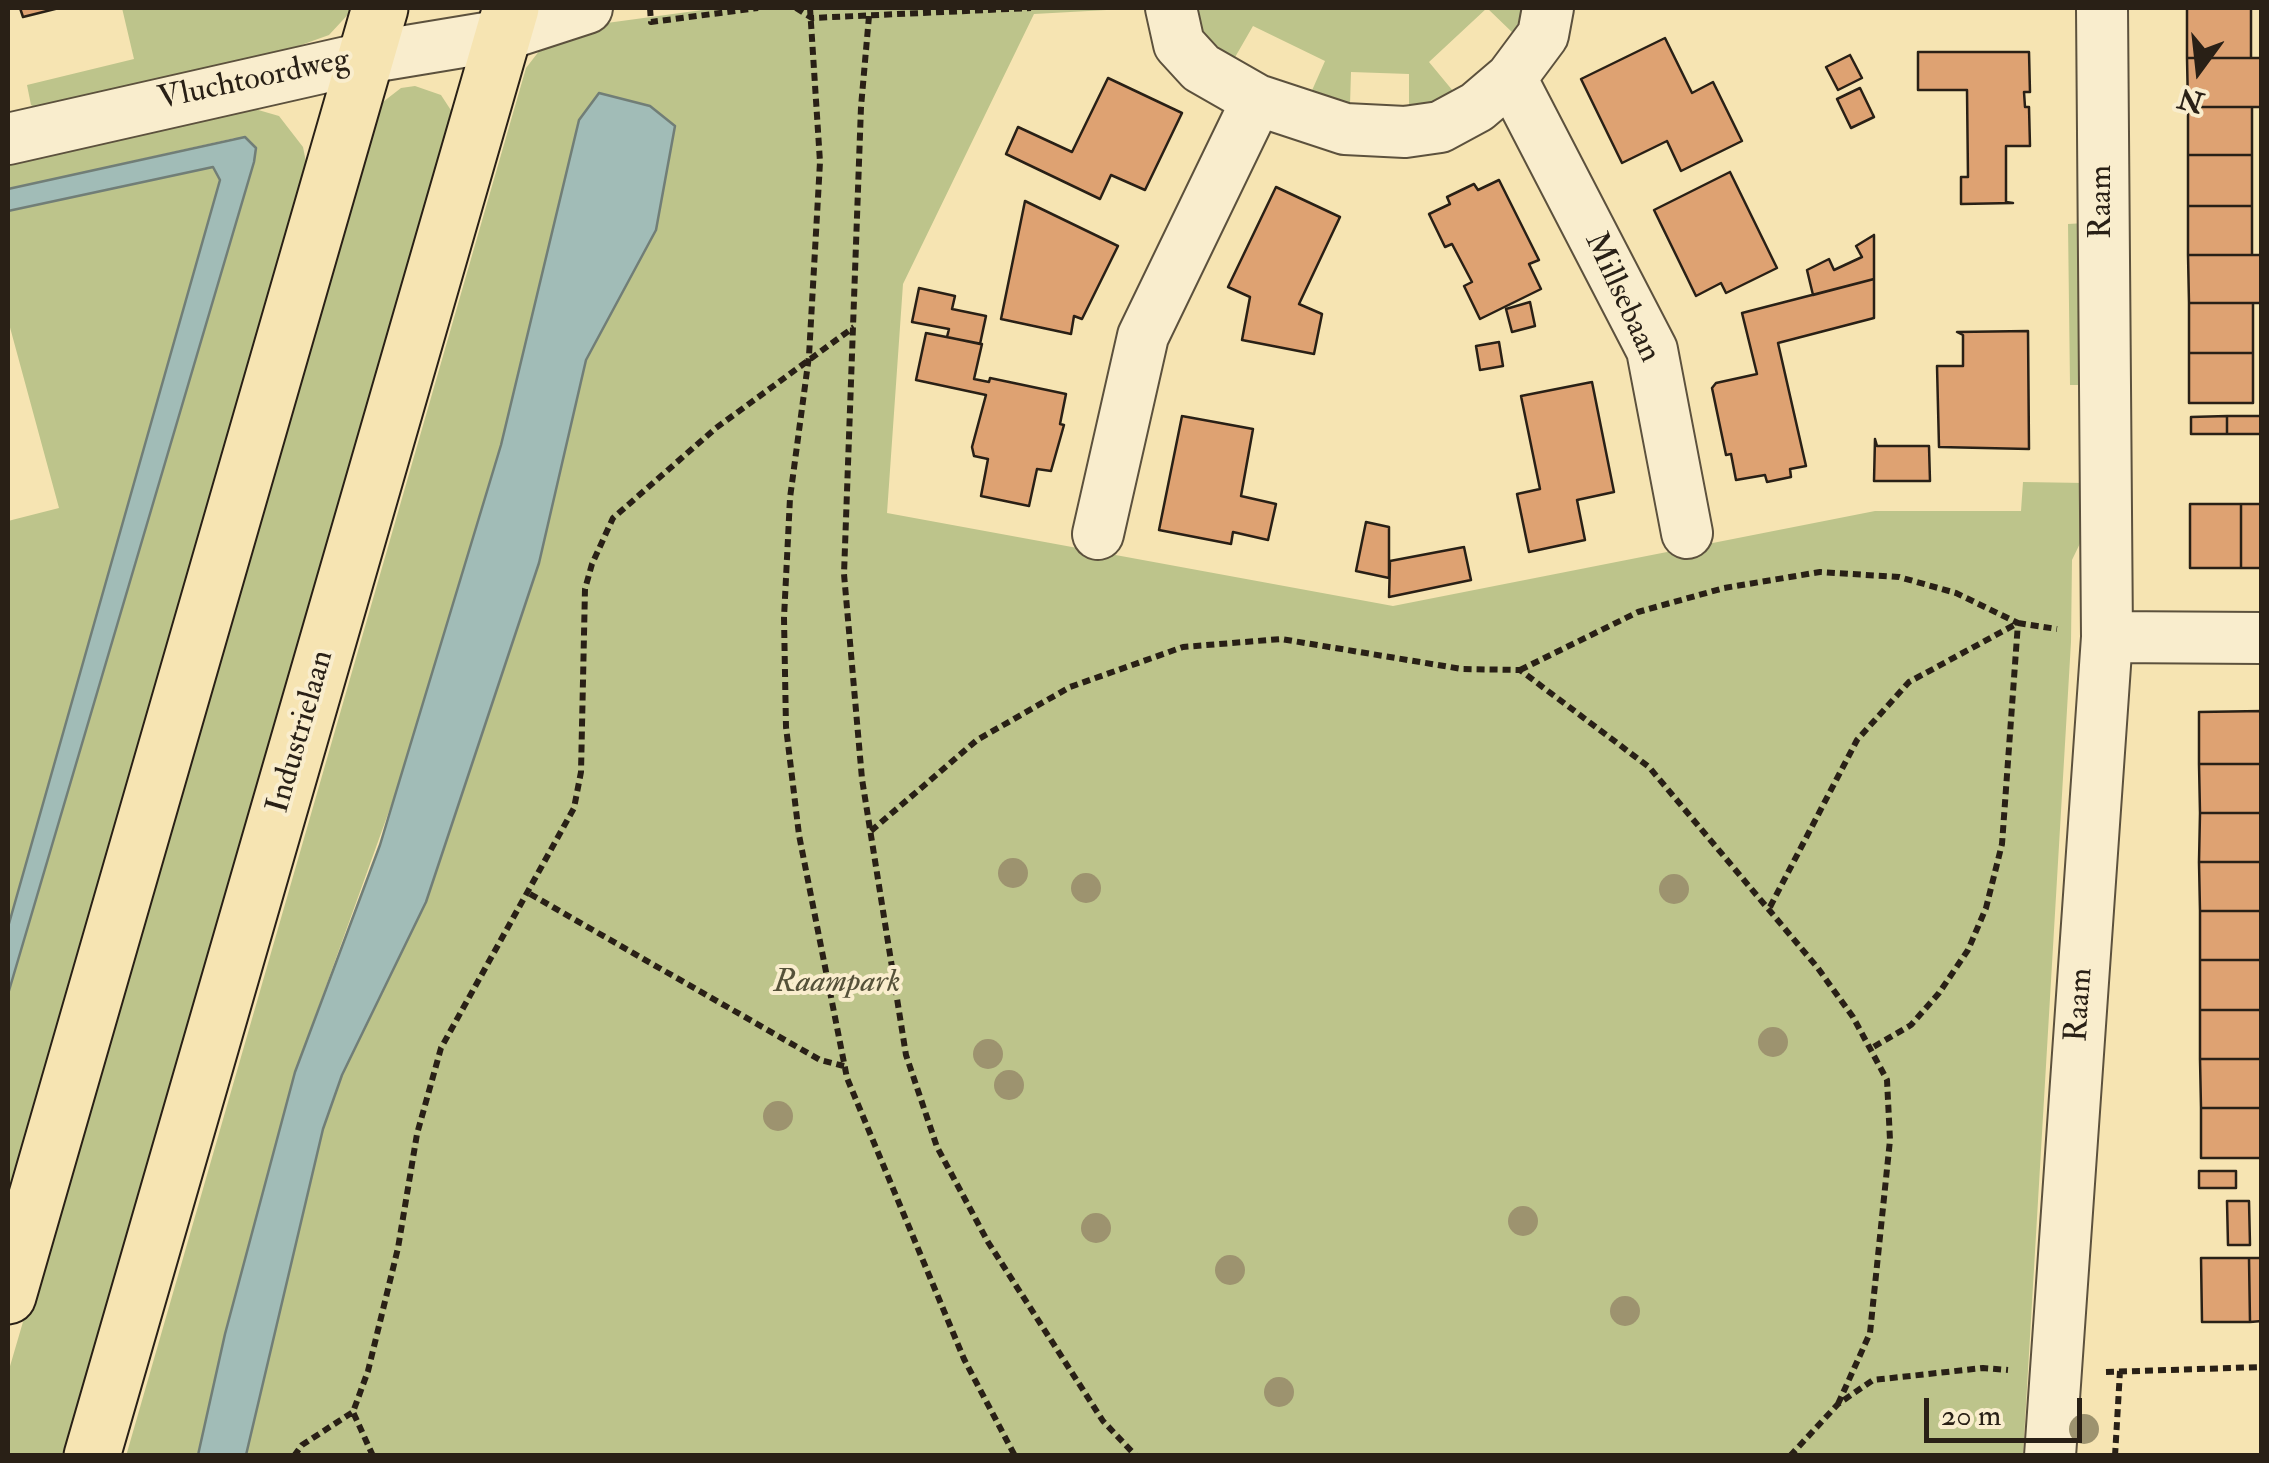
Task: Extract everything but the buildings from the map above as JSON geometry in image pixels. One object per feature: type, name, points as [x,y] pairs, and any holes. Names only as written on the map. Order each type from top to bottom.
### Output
[{"type":"main road","name":"Industrielaan","points":[[92,1456],[507,21]]},
{"type":"main road","points":[[8,1296],[372,33]]},
{"type":"street","points":[[507,21],[587,8]]},
{"type":"street","points":[[1171,8],[1179,44],[1201,68],[1257,100],[1345,130],[1405,132],[1440,127],[1477,107],[1510,78],[1543,35],[1548,8]]},
{"type":"street","name":"Raam","points":[[2050,1456],[2106,637],[2102,8]]},
{"type":"street","name":"Vluchtoordweg","points":[[8,139],[372,33],[507,21]]},
{"type":"street","name":"Millsebaan","points":[[1510,78],[1652,350],[1687,533]]},
{"type":"street","points":[[1098,534],[1144,336],[1257,100]]},
{"type":"street","points":[[2106,637],[2262,638]]},
{"type":"path","points":[[650,8],[652,22],[758,8]]},
{"type":"path","points":[[796,8],[812,18],[1031,8]]},
{"type":"path","points":[[810,8],[820,162],[808,356],[786,560],[786,726],[799,834],[845,1066],[892,1196],[964,1359],[1015,1456]]},
{"type":"path","points":[[870,16],[861,107],[844,574],[855,719],[906,1055],[937,1147],[1050,1344],[1103,1422],[1136,1456]]},
{"type":"path","points":[[294,1456],[302,1445],[353,1412],[368,1370],[398,1248],[417,1134],[441,1048],[475,980],[530,894],[574,808],[580,772],[585,589],[613,518],[716,428],[808,356],[855,326]]},
{"type":"path","points":[[870,831],[977,740],[1070,687],[1183,648],[1281,639],[1462,669],[1520,670],[1638,612],[1724,588],[1820,572],[1899,577],[1956,593],[2018,623],[2106,637]]},
{"type":"path","points":[[1770,906],[1857,740],[1909,682],[2018,623]]},
{"type":"path","points":[[1870,1048],[1911,1025],[1939,993],[1968,950],[1986,908],[2002,844],[2018,623]]},
{"type":"path","points":[[1520,670],[1649,767],[1770,906],[1853,1017],[1887,1080],[1890,1140],[1870,1333],[1838,1404]]},
{"type":"path","points":[[530,894],[820,1060],[845,1066]]},
{"type":"path","points":[[1790,1456],[1838,1404],[1873,1380],[1983,1368],[2056,1373],[2262,1367]]},
{"type":"path","points":[[2115,1456],[2120,1372]]},
{"type":"path","points":[[353,1412],[373,1456]]},
{"type":"green space","points":[[122,8],[354,8],[329,35],[290,49],[41,111],[31,105],[27,85],[134,59]]},
{"type":"green space","name":"Raampark","points":[[717,8],[1143,8],[1034,14],[903,284],[887,513],[1393,606],[1875,511],[2021,511],[2023,482],[2085,483],[2086,531],[2072,560],[2071,642],[2023,1455],[202,1455],[397,789],[295,1072],[225,1334],[198,1455],[126,1456],[526,68],[550,37],[570,28]]},
{"type":"green space","points":[[1194,8],[1487,8],[1429,62],[1453,91],[1435,105],[1409,109],[1409,74],[1351,72],[1350,105],[1310,95],[1325,61],[1253,26],[1234,59],[1203,35]]},
{"type":"green space","points":[[1487,8],[1522,8],[1515,35]]},
{"type":"green space","points":[[415,86],[441,95],[456,118],[76,1455],[8,1455],[8,1373],[379,105],[401,88]]},
{"type":"green space","points":[[241,105],[279,116],[303,147],[307,167],[8,1201],[8,994],[254,162],[251,141],[235,138],[8,189],[8,161]]},
{"type":"green space","points":[[214,167],[220,180],[8,927],[8,521],[59,508],[8,320],[8,211]]},
{"type":"green space","points":[[2085,223],[2085,385],[2070,385],[2068,224]]},
{"type":"water","points":[[599,93],[650,106],[675,126],[656,230],[586,360],[539,563],[426,902],[342,1075],[323,1129],[246,1455],[198,1455],[225,1334],[295,1072],[380,845],[501,445],[579,120]]},
{"type":"water","points":[[245,137],[256,148],[254,162],[8,994],[8,927],[220,180],[213,167],[8,211],[8,189]]}]
